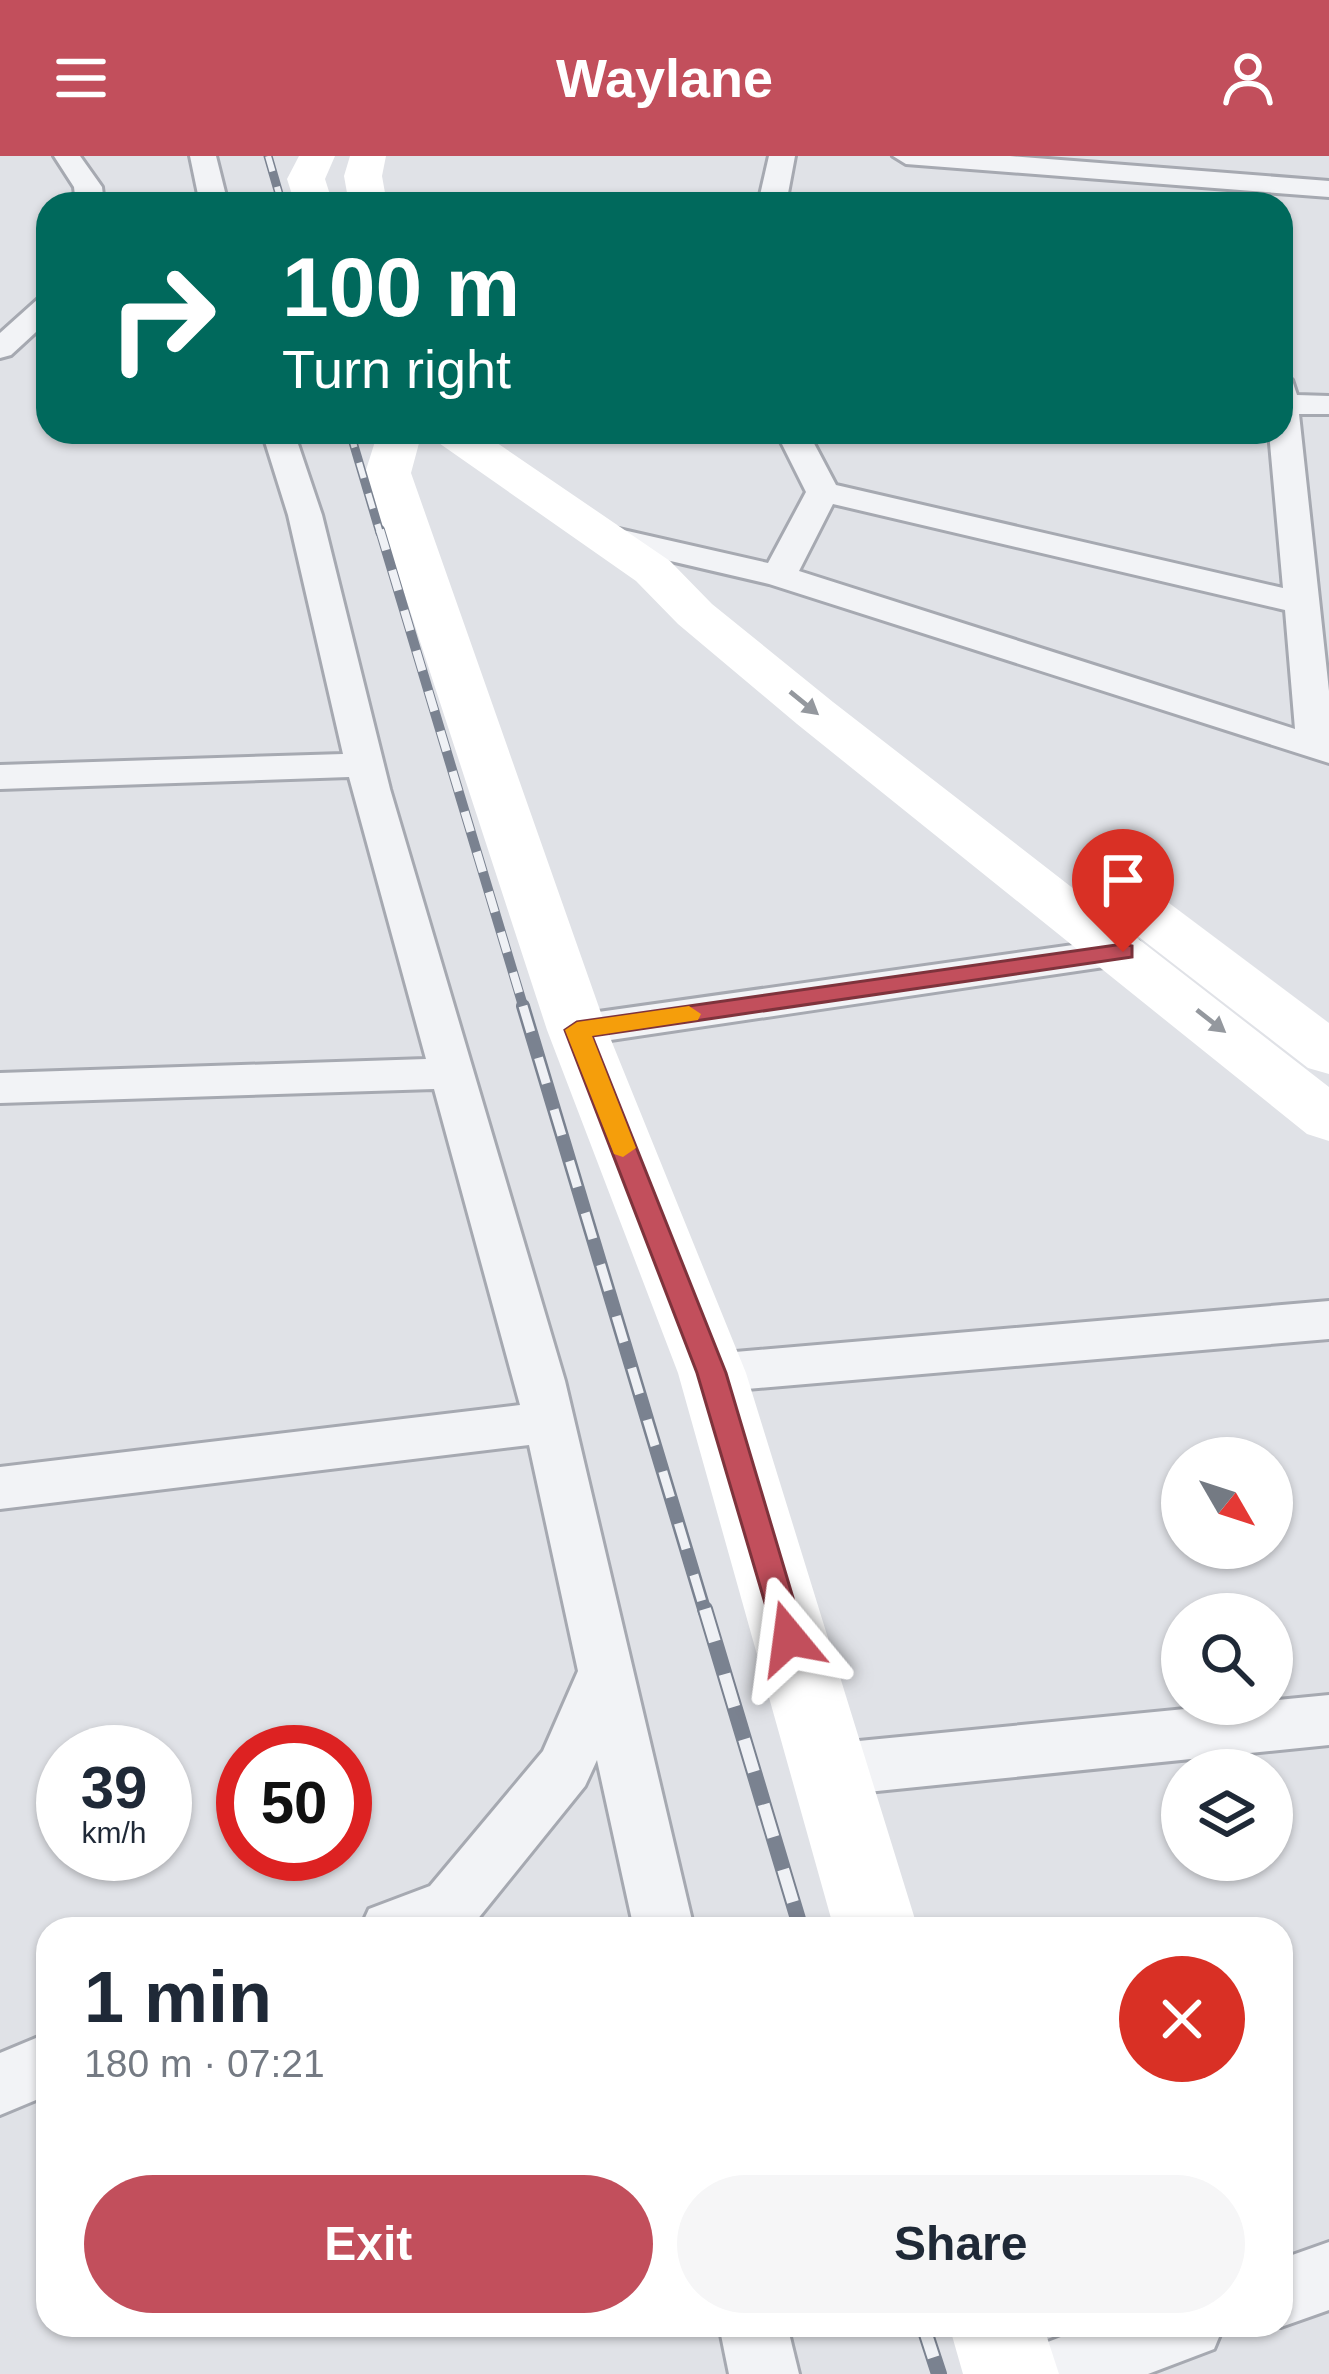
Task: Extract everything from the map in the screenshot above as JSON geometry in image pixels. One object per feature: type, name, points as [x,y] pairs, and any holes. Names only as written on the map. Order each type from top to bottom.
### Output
[{"type":"main road","points":[[310,192],[306,179],[317,156]]},
{"type":"main road","points":[[366,192],[363,176],[368,156]]},
{"type":"main road","points":[[396,444],[388,473],[577,1030],[712,1373],[872,1917]]},
{"type":"main road","points":[[469,444],[653,571],[695,614],[815,712],[1329,1118]]},
{"type":"main road","points":[[653,571],[727,598],[1329,1053]]},
{"type":"main road","points":[[1000,2337],[1011,2374]]},
{"type":"street","points":[[68,156],[89,192]]},
{"type":"street","points":[[203,156],[211,192]]},
{"type":"street","points":[[774,192],[782,156]]},
{"type":"street","points":[[906,156],[1007,160],[1221,192]]},
{"type":"street","points":[[1253,192],[1329,189]]},
{"type":"street","points":[[0,308],[36,312]]},
{"type":"street","points":[[0,349],[36,319]]},
{"type":"street","points":[[1293,397],[1329,405]]},
{"type":"street","points":[[282,444],[305,515],[365,765],[550,1421],[661,1917]]},
{"type":"street","points":[[798,444],[824,492],[1301,603]]},
{"type":"street","points":[[601,535],[779,576],[1323,750],[1301,603],[1287,444]]},
{"type":"street","points":[[779,576],[824,492]]},
{"type":"street","points":[[0,777],[365,765]]},
{"type":"street","points":[[577,1030],[1123,952]]},
{"type":"street","points":[[0,1088],[134,1088],[452,1073]]},
{"type":"street","points":[[712,1373],[1329,1320]]},
{"type":"street","points":[[0,1488],[550,1421]]},
{"type":"street","points":[[422,1917],[451,1906],[565,1768],[606,1671]]},
{"type":"street","points":[[828,1770],[1329,1720]]},
{"type":"street","points":[[0,2084],[36,2069]]},
{"type":"street","points":[[1293,2289],[1329,2276]]},
{"type":"street","points":[[755,2337],[764,2374]]},
{"type":"street","points":[[1052,2374],[1156,2337]]},
{"type":"railway","points":[[268,156],[278,192]]},
{"type":"railway","points":[[354,444],[380,533]]},
{"type":"railway","points":[[380,530],[524,1009]]},
{"type":"railway","points":[[523,1006],[705,1612]]},
{"type":"railway","points":[[705,1609],[797,1917]]},
{"type":"railway","points":[[927,2337],[939,2374]]},
{"type":"slow traffic","points":[[623,1148],[577,1030],[689,1014]]},
{"type":"route","points":[[789,1638],[712,1373],[577,1030],[1123,952]]}]
